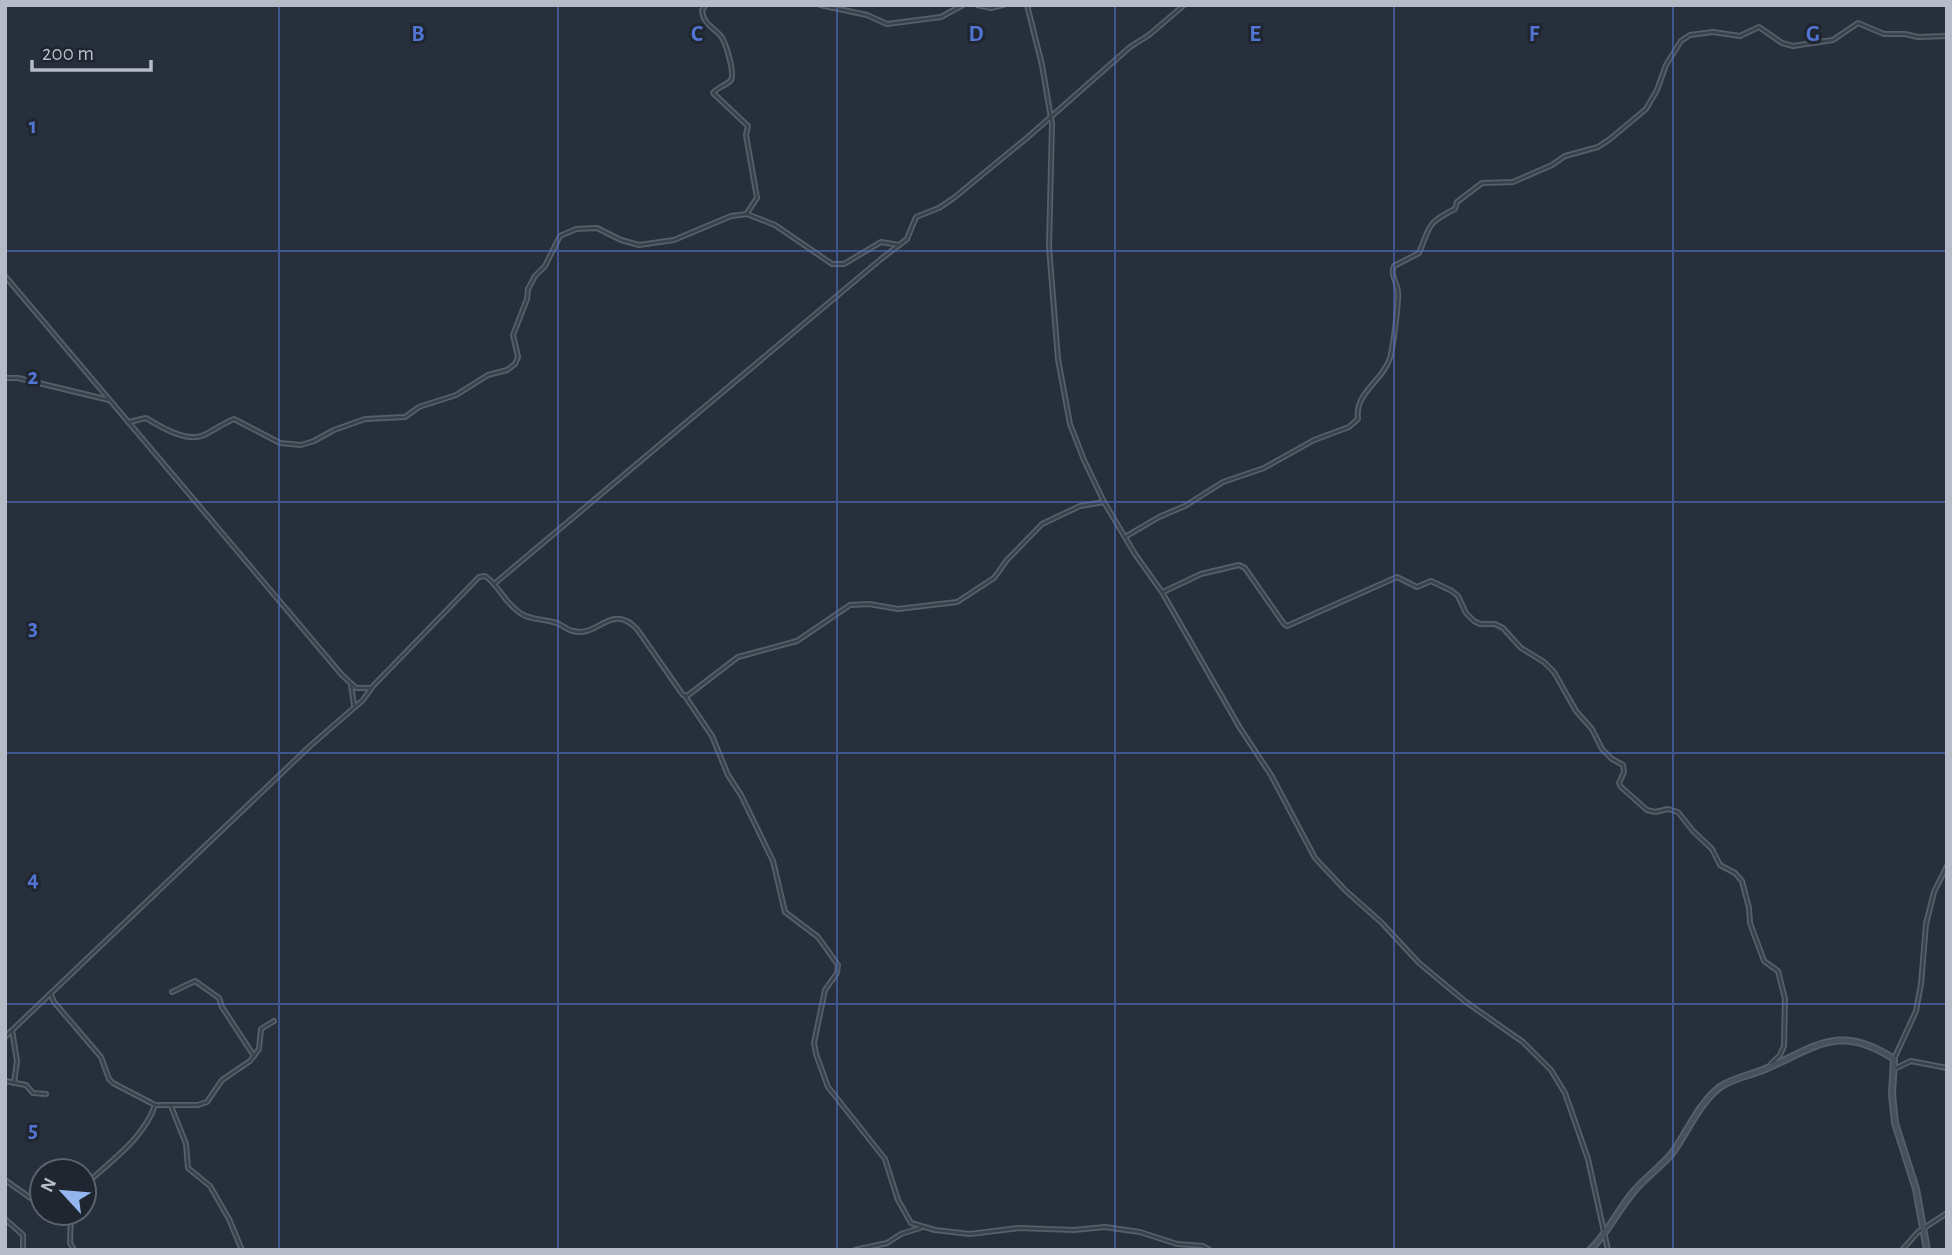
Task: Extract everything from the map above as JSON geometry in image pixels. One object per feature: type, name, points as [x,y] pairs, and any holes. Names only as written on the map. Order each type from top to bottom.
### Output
[{"type":"street","points":[[706,5],[702,15],[710,28],[723,39],[732,75],[730,80],[713,93],[748,126],[746,135],[757,200],[746,214]]},
{"type":"street","points":[[820,5],[867,15],[887,24],[941,17],[963,5]]},
{"type":"street","points":[[977,5],[991,8],[1003,5]]},
{"type":"street","points":[[1027,5],[1051,116],[1049,247],[1058,359],[1070,424],[1104,502],[1162,592],[1279,790],[1315,858],[1419,963],[1466,1002],[1523,1042],[1551,1070],[1565,1093],[1588,1159],[1608,1250]]},
{"type":"street","points":[[494,584],[899,246],[909,236],[916,217],[939,208],[955,197],[1130,47],[1184,5]]},
{"type":"street","points":[[1125,537],[1159,517],[1185,506],[1223,482],[1264,468],[1314,440],[1353,425],[1358,419],[1357,407],[1390,359],[1398,297],[1392,272],[1394,266],[1416,256],[1421,249],[1424,233],[1429,227],[1443,214],[1455,209],[1457,202],[1482,183],[1513,182],[1552,165],[1565,156],[1598,147],[1615,135],[1646,109],[1657,90],[1666,65],[1681,41],[1690,35],[1713,32],[1740,36],[1759,27],[1782,43],[1793,46],[1833,40],[1858,23],[1884,34],[1947,36]]},
{"type":"street","points":[[130,422],[146,418],[157,425],[193,437],[202,436],[234,419],[269,435],[276,442],[293,446],[308,444],[334,429],[365,419],[405,417],[419,407],[456,395],[484,377],[507,370],[515,364],[518,357],[513,335],[527,299],[527,291],[563,234],[576,229],[597,228],[621,240],[639,245],[674,240],[731,216],[746,214],[755,215],[775,225],[832,264],[845,264],[881,242],[899,246]]},
{"type":"street","points":[[5,276],[351,685],[354,706]]},
{"type":"street","points":[[5,377],[109,400]]},
{"type":"street","points":[[685,696],[700,688],[738,657],[797,641],[850,605],[869,604],[898,609],[957,602],[994,578],[1007,560],[1042,524],[1080,506],[1104,502]]},
{"type":"street","points":[[1162,592],[1201,574],[1239,565],[1245,568],[1287,626],[1397,577],[1419,587],[1427,582],[1436,583],[1458,596],[1466,613],[1476,623],[1495,624],[1503,628],[1521,648],[1537,657],[1554,672],[1574,709],[1592,729],[1599,745],[1610,758],[1624,767],[1619,783],[1621,787],[1647,810],[1654,812],[1668,808],[1678,812],[1712,849],[1720,865],[1735,873],[1742,881],[1750,923],[1764,961],[1778,971],[1785,999],[1784,1046],[1780,1055],[1766,1069]]},
{"type":"street","points":[[5,1037],[363,700],[373,686],[479,577],[485,576],[509,603],[523,616],[531,619],[556,622],[571,631],[583,631],[616,618],[632,624],[712,736],[728,775],[741,795],[773,861],[786,912],[818,937],[838,965],[837,973],[825,990],[817,1027],[814,1043],[818,1061],[831,1091],[885,1159],[898,1200],[911,1223],[970,1234],[1019,1228],[1074,1230],[1105,1227],[1146,1233],[1177,1244],[1203,1246],[1210,1250]]},
{"type":"street","points":[[351,685],[364,688],[373,686]]},
{"type":"street","points":[[1927,1250],[1916,1189],[1895,1123],[1892,1094],[1894,1059],[1916,1011],[1926,923],[1933,897],[1947,866]]},
{"type":"street","points":[[172,992],[195,981],[219,998],[254,1056]]},
{"type":"street","points":[[51,995],[101,1057],[106,1073],[113,1083],[155,1105],[198,1105],[207,1101],[219,1083],[246,1065],[254,1056],[260,1047],[261,1029],[274,1021]]},
{"type":"street","points":[[46,1000],[54,1002]]},
{"type":"street","points":[[12,1030],[17,1061],[14,1083]]},
{"type":"street","points":[[1590,1250],[1605,1234],[1636,1188],[1668,1158],[1713,1094],[1721,1087],[1766,1069],[1807,1048],[1838,1040],[1873,1047],[1894,1059]]},
{"type":"street","points":[[1894,1069],[1911,1061],[1947,1068]]},
{"type":"street","points":[[5,1081],[27,1086],[35,1094],[46,1094]]},
{"type":"street","points":[[98,1174],[147,1122],[155,1105]]},
{"type":"street","points":[[171,1106],[186,1144],[188,1168],[210,1186],[242,1250]]},
{"type":"street","points":[[5,1180],[28,1196]]},
{"type":"street","points":[[1902,1250],[1923,1227],[1947,1213]]},
{"type":"street","points":[[5,1219],[23,1235],[23,1250]]},
{"type":"street","points":[[71,1227],[70,1243],[74,1250]]},
{"type":"street","points":[[856,1250],[887,1243],[901,1234],[923,1227]]}]
